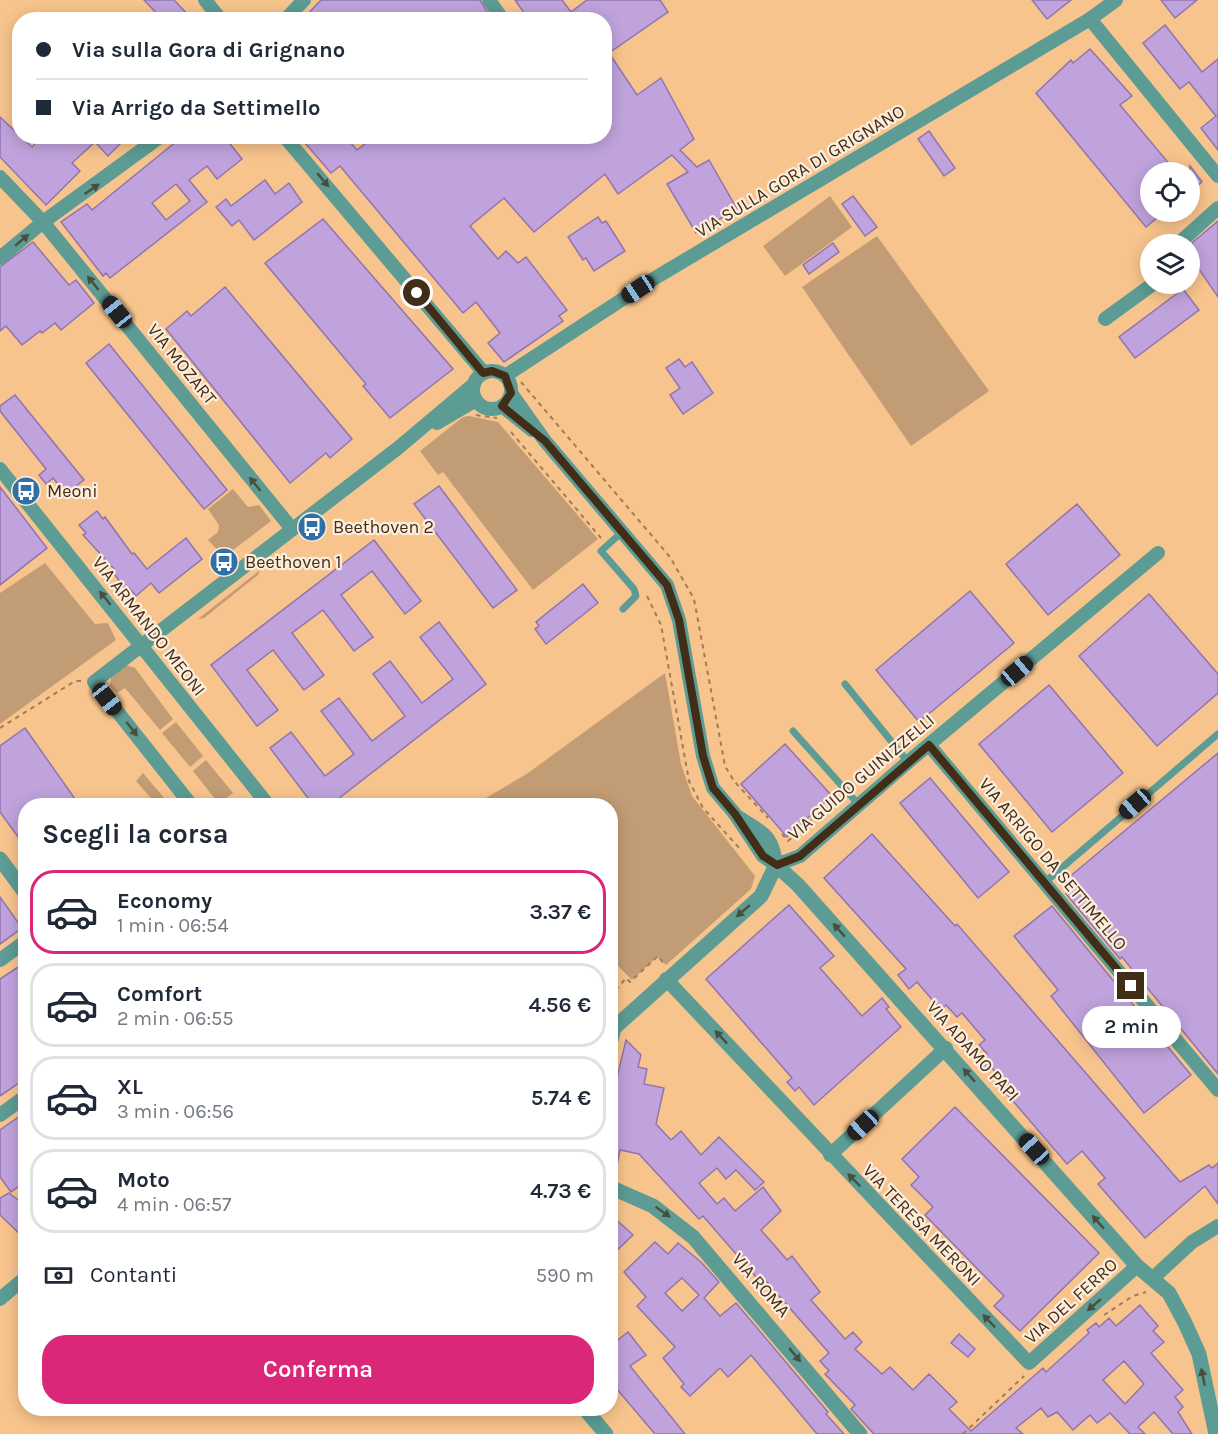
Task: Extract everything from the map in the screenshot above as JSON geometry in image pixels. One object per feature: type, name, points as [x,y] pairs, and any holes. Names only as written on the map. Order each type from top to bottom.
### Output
[{"type":"street","points":[[204,0],[215,12]]},
{"type":"street","points":[[293,12],[304,0]]},
{"type":"street","name":"VIA SULLA GORA DI GRIGNANO","points":[[505,376],[655,278],[1090,19],[1116,0]]},
{"type":"street","points":[[1090,19],[1218,176]]},
{"type":"street","points":[[0,258],[44,222],[150,144]]},
{"type":"street","points":[[290,144],[479,378]]},
{"type":"street","name":"VIA MOZART","points":[[0,177],[44,222],[292,529]]},
{"type":"street","points":[[1189,234],[1218,208]]},
{"type":"street","points":[[1105,319],[1140,293]]},
{"type":"street","points":[[186,798],[94,682],[408,441],[479,378],[492,371],[505,376],[511,393],[545,441],[667,585],[679,620],[703,756],[713,788],[735,814],[764,834],[774,846],[777,865],[761,896],[667,973],[618,1024]]},
{"type":"street","points":[[473,406],[479,378]]},
{"type":"street","points":[[500,412],[511,393]]},
{"type":"street","points":[[408,441],[473,406],[500,412],[545,441]]},
{"type":"street","name":"VIA ARMANDO MEONI","points":[[0,470],[263,798]]},
{"type":"street","name":"VIA GUIDO GUINIZZELLI","points":[[777,865],[800,856],[1158,552]]},
{"type":"street","name":"VIA ARRIGO DA SETTIMELLO","points":[[929,745],[1218,1090]]},
{"type":"street","points":[[0,858],[18,883]]},
{"type":"street","name":"VIA ADAMO PAPI","points":[[777,865],[798,885],[946,1048],[1137,1266],[1150,1285],[1169,1293],[1198,1354],[1216,1434]]},
{"type":"street","points":[[0,960],[18,947]]},
{"type":"street","name":"VIA TERESA MERONI","points":[[667,973],[830,1155],[1027,1369]]},
{"type":"street","points":[[830,1155],[946,1048]]},
{"type":"street","points":[[0,1114],[18,1102]]},
{"type":"street","name":"VIA ROMA","points":[[618,1190],[654,1206],[693,1237],[860,1434]]},
{"type":"street","points":[[1150,1285],[1192,1242],[1218,1226]]},
{"type":"street","name":"VIA DEL FERRO","points":[[1027,1369],[1137,1266]]},
{"type":"street","points":[[0,1299],[18,1283]]},
{"type":"street","points":[[591,1416],[606,1434]]},
{"type":"lane","points":[[622,532],[601,551],[634,589],[636,596],[623,609]]},
{"type":"lane","points":[[845,684],[908,762]]},
{"type":"lane","points":[[793,731],[859,805]]},
{"type":"lane","points":[[1044,882],[1218,734]]},
{"type":"path","points":[[473,406],[489,419],[500,412]]},
{"type":"path","points":[[507,427],[607,545]]},
{"type":"path","points":[[645,592],[661,625],[689,781],[703,808],[748,858]]},
{"type":"path","points":[[0,728],[75,681],[94,682]]},
{"type":"path","points":[[618,988],[626,978],[630,982],[658,956],[667,973]]},
{"type":"path","points":[[1098,1319],[1150,1285]]},
{"type":"path","points":[[963,1434],[1027,1369]]},
{"type":"shaded area","points":[[830,196],[852,227],[785,276],[763,246]]},
{"type":"shaded area","points":[[877,236],[989,391],[911,446],[802,287]]},
{"type":"shaded area","points":[[469,416],[498,422],[598,539],[533,590],[443,472],[438,475],[420,451],[463,417]]},
{"type":"shaded area","points":[[233,489],[248,507],[259,505],[271,521],[224,557],[208,540],[218,532],[219,525],[208,509]]},
{"type":"shaded area","points":[[45,563],[95,624],[108,623],[116,640],[0,724],[0,593]]},
{"type":"shaded area","points":[[260,570],[258,575],[204,618],[198,619]]},
{"type":"shaded area","points":[[126,665],[135,668],[173,719],[160,730],[125,688],[117,693],[110,686],[111,677]]},
{"type":"shaded area","points":[[665,673],[681,764],[692,796],[755,876],[751,889],[666,965],[657,957],[632,980],[618,966],[618,798],[486,798],[528,773]]},
{"type":"shaded area","points":[[176,722],[203,756],[190,767],[162,733]]},
{"type":"shaded area","points":[[206,760],[233,793],[227,798],[214,798],[193,771]]},
{"type":"shaded area","points":[[143,773],[164,798],[151,798],[136,781]]},
{"type":"building","points":[[144,0],[174,0],[185,12],[155,12]]},
{"type":"building","points":[[321,0],[480,0],[487,12],[310,12]]},
{"type":"building","points":[[515,0],[562,0],[571,12],[523,12]]},
{"type":"building","points":[[587,0],[660,0],[668,12],[612,51],[612,12],[571,12]]},
{"type":"building","points":[[1032,0],[1071,0],[1047,19]]},
{"type":"building","points":[[1161,0],[1197,0],[1175,18]]},
{"type":"building","points":[[1165,25],[1202,72],[1218,59],[1218,150],[1201,128],[1216,116],[1189,82],[1180,89],[1143,43]]},
{"type":"building","points":[[1090,49],[1132,96],[1120,105],[1168,162],[1140,162],[1140,220],[1036,93],[1071,60],[1073,63]]},
{"type":"building","points":[[612,58],[637,95],[661,78],[694,139],[680,150],[697,167],[709,160],[737,209],[696,233],[667,184],[688,172],[672,155],[618,194],[605,174],[534,232],[504,198],[470,226],[498,259],[506,251],[518,263],[526,257],[567,310],[559,316],[563,321],[504,362],[488,343],[500,333],[476,302],[463,313],[340,166],[331,173],[306,144],[352,144],[357,150],[365,144],[612,144]]},
{"type":"building","points":[[0,117],[12,128],[12,144],[29,144],[32,147],[35,144],[93,144],[72,163],[80,171],[46,205],[0,157]]},
{"type":"building","points":[[929,131],[955,168],[944,176],[918,139]]},
{"type":"building","points":[[97,144],[120,144],[108,156]]},
{"type":"building","points":[[173,144],[230,144],[242,159],[217,179],[207,166],[189,180],[207,202],[110,278],[106,273],[103,276],[61,222],[87,204],[92,210]],"holes":[[[176,184],[190,201],[166,220],[152,203]]]},
{"type":"building","points":[[265,180],[275,194],[289,183],[302,202],[254,240],[239,220],[232,226],[216,207],[226,199],[231,206]]},
{"type":"building","points":[[853,196],[877,227],[865,236],[842,204]]},
{"type":"building","points":[[598,217],[602,223],[606,221],[625,251],[594,271],[586,258],[583,260],[568,237]]},
{"type":"building","points":[[323,219],[453,369],[390,418],[363,386],[366,384],[265,263]]},
{"type":"building","points":[[1218,221],[1218,297],[1200,271],[1200,236]]},
{"type":"building","points":[[1142,222],[1152,222],[1146,227]]},
{"type":"building","points":[[33,242],[69,285],[76,280],[94,303],[61,330],[55,323],[22,345],[6,326],[0,331],[0,267]]},
{"type":"building","points":[[833,243],[839,252],[809,274],[803,265]]},
{"type":"building","points":[[225,287],[352,439],[330,458],[326,453],[290,483],[166,329],[187,311],[191,316]]},
{"type":"building","points":[[1176,294],[1187,294],[1199,310],[1135,358],[1119,337]]},
{"type":"building","points":[[109,344],[227,490],[204,509],[86,363]]},
{"type":"building","points":[[679,359],[685,367],[692,362],[713,393],[683,414],[670,395],[680,388],[666,368]]},
{"type":"building","points":[[15,395],[84,480],[66,494],[53,478],[46,484],[39,475],[46,469],[0,411],[0,406]]},
{"type":"building","points":[[439,486],[517,590],[493,608],[414,504]]},
{"type":"building","points":[[0,487],[47,548],[0,585]]},
{"type":"building","points":[[1077,504],[1120,555],[1048,615],[1006,564]]},
{"type":"building","points":[[97,511],[103,519],[105,517],[132,554],[134,553],[147,569],[186,538],[202,559],[159,593],[151,583],[136,596],[129,588],[126,590],[112,571],[114,569],[83,535],[86,533],[79,525]]},
{"type":"building","points":[[374,540],[421,601],[405,614],[372,571],[341,595],[373,637],[354,651],[323,610],[292,633],[324,675],[304,690],[273,650],[247,670],[278,710],[257,726],[211,665]]},
{"type":"building","points":[[583,584],[598,603],[546,644],[535,629],[539,626],[536,622]]},
{"type":"building","points":[[970,591],[1014,643],[919,722],[876,670]]},
{"type":"building","points":[[1149,594],[1218,674],[1218,693],[1157,746],[1079,656]]},
{"type":"building","points":[[439,622],[486,684],[339,798],[308,798],[270,748],[291,732],[325,776],[354,754],[321,711],[339,698],[372,741],[405,716],[373,674],[390,661],[422,703],[453,679],[420,637]]},
{"type":"building","points":[[1049,685],[1123,773],[1052,832],[979,744]]},
{"type":"building","points":[[25,728],[74,798],[18,798],[18,837],[0,812],[0,746]]},
{"type":"building","points":[[785,744],[832,796],[787,837],[741,784]]},
{"type":"building","points":[[1218,753],[1218,1074],[1122,957],[1120,959],[1066,894],[1069,892],[1062,883]]},
{"type":"building","points":[[930,778],[1009,872],[978,898],[900,803]]},
{"type":"building","points":[[872,834],[955,926],[957,924],[1180,1182],[1209,1165],[1212,1168],[1218,1163],[1218,1204],[1205,1186],[1145,1238],[1098,1184],[1105,1178],[1082,1151],[1067,1164],[1006,1093],[1010,1090],[991,1067],[986,1071],[978,1062],[987,1054],[979,1045],[985,1040],[962,1013],[957,1017],[946,1005],[941,1010],[917,982],[909,989],[898,975],[906,969],[824,878]]},
{"type":"building","points":[[0,897],[18,922],[18,931],[0,944]]},
{"type":"building","points":[[789,905],[834,956],[820,968],[862,1016],[882,998],[889,1007],[886,1009],[901,1027],[814,1105],[799,1087],[795,1091],[787,1082],[792,1078],[706,979]]},
{"type":"building","points":[[1052,906],[1191,1075],[1144,1113],[1051,996],[1058,990],[1014,936]]},
{"type":"building","points":[[18,967],[18,1084],[0,1096],[0,979]]},
{"type":"building","points":[[626,1040],[641,1055],[638,1067],[647,1069],[644,1084],[664,1088],[656,1124],[671,1140],[681,1131],[701,1155],[719,1137],[764,1182],[755,1190],[736,1170],[726,1179],[717,1168],[699,1183],[717,1204],[724,1198],[735,1211],[763,1187],[781,1211],[761,1230],[787,1260],[792,1256],[820,1292],[811,1300],[845,1339],[853,1332],[862,1342],[855,1349],[882,1374],[890,1367],[913,1390],[929,1374],[957,1402],[949,1409],[971,1431],[1043,1368],[1046,1372],[1089,1333],[1087,1330],[1096,1323],[1099,1327],[1109,1318],[1116,1326],[1140,1305],[1158,1326],[1153,1331],[1164,1342],[1151,1353],[1183,1390],[1175,1397],[1183,1407],[1178,1412],[1192,1434],[1173,1434],[1154,1412],[1138,1427],[1145,1434],[1130,1434],[1110,1413],[1097,1423],[1090,1415],[1073,1430],[1057,1412],[1048,1417],[1041,1408],[1016,1428],[1023,1434],[874,1434],[851,1409],[855,1405],[825,1374],[829,1371],[820,1361],[829,1353],[766,1281],[763,1285],[703,1216],[699,1219],[639,1154],[620,1150],[618,1160],[618,1074]],"holes":[[[1124,1361],[1144,1384],[1125,1404],[1103,1380]]]},
{"type":"building","points":[[955,1107],[1099,1253],[1020,1331],[994,1306],[1004,1296],[925,1215],[933,1207],[911,1185],[919,1177],[902,1159]]},
{"type":"building","points":[[18,1118],[18,1187],[11,1192],[0,1177],[0,1130]]},
{"type":"building","points":[[9,1193],[18,1200],[18,1232],[0,1215],[0,1198]]},
{"type":"building","points":[[618,1221],[633,1235],[618,1249]]},
{"type":"building","points":[[655,1242],[668,1254],[678,1243],[701,1262],[719,1282],[704,1298],[720,1316],[736,1303],[844,1434],[817,1434],[751,1355],[728,1377],[720,1368],[690,1396],[681,1387],[684,1384],[663,1358],[675,1347],[637,1306],[646,1297],[624,1272]],"holes":[[[682,1278],[699,1295],[682,1311],[665,1293]]]},
{"type":"building","points":[[628,1332],[646,1355],[630,1366],[685,1434],[655,1434],[618,1390],[618,1340]]},
{"type":"building","points":[[959,1334],[975,1349],[968,1357],[951,1343]]},
{"type":"place","name":"Meoni","points":[[26,491]]},
{"type":"place","name":"Beethoven 2","points":[[312,527]]},
{"type":"place","name":"Beethoven 1","points":[[224,562]]},
{"type":"route","points":[[417,293],[483,373],[492,371],[505,376],[510,384],[511,393],[502,406],[545,441],[667,585],[679,620],[703,756],[713,788],[735,814],[752,843],[763,856],[777,865],[800,856],[929,745],[1131,986]]}]
